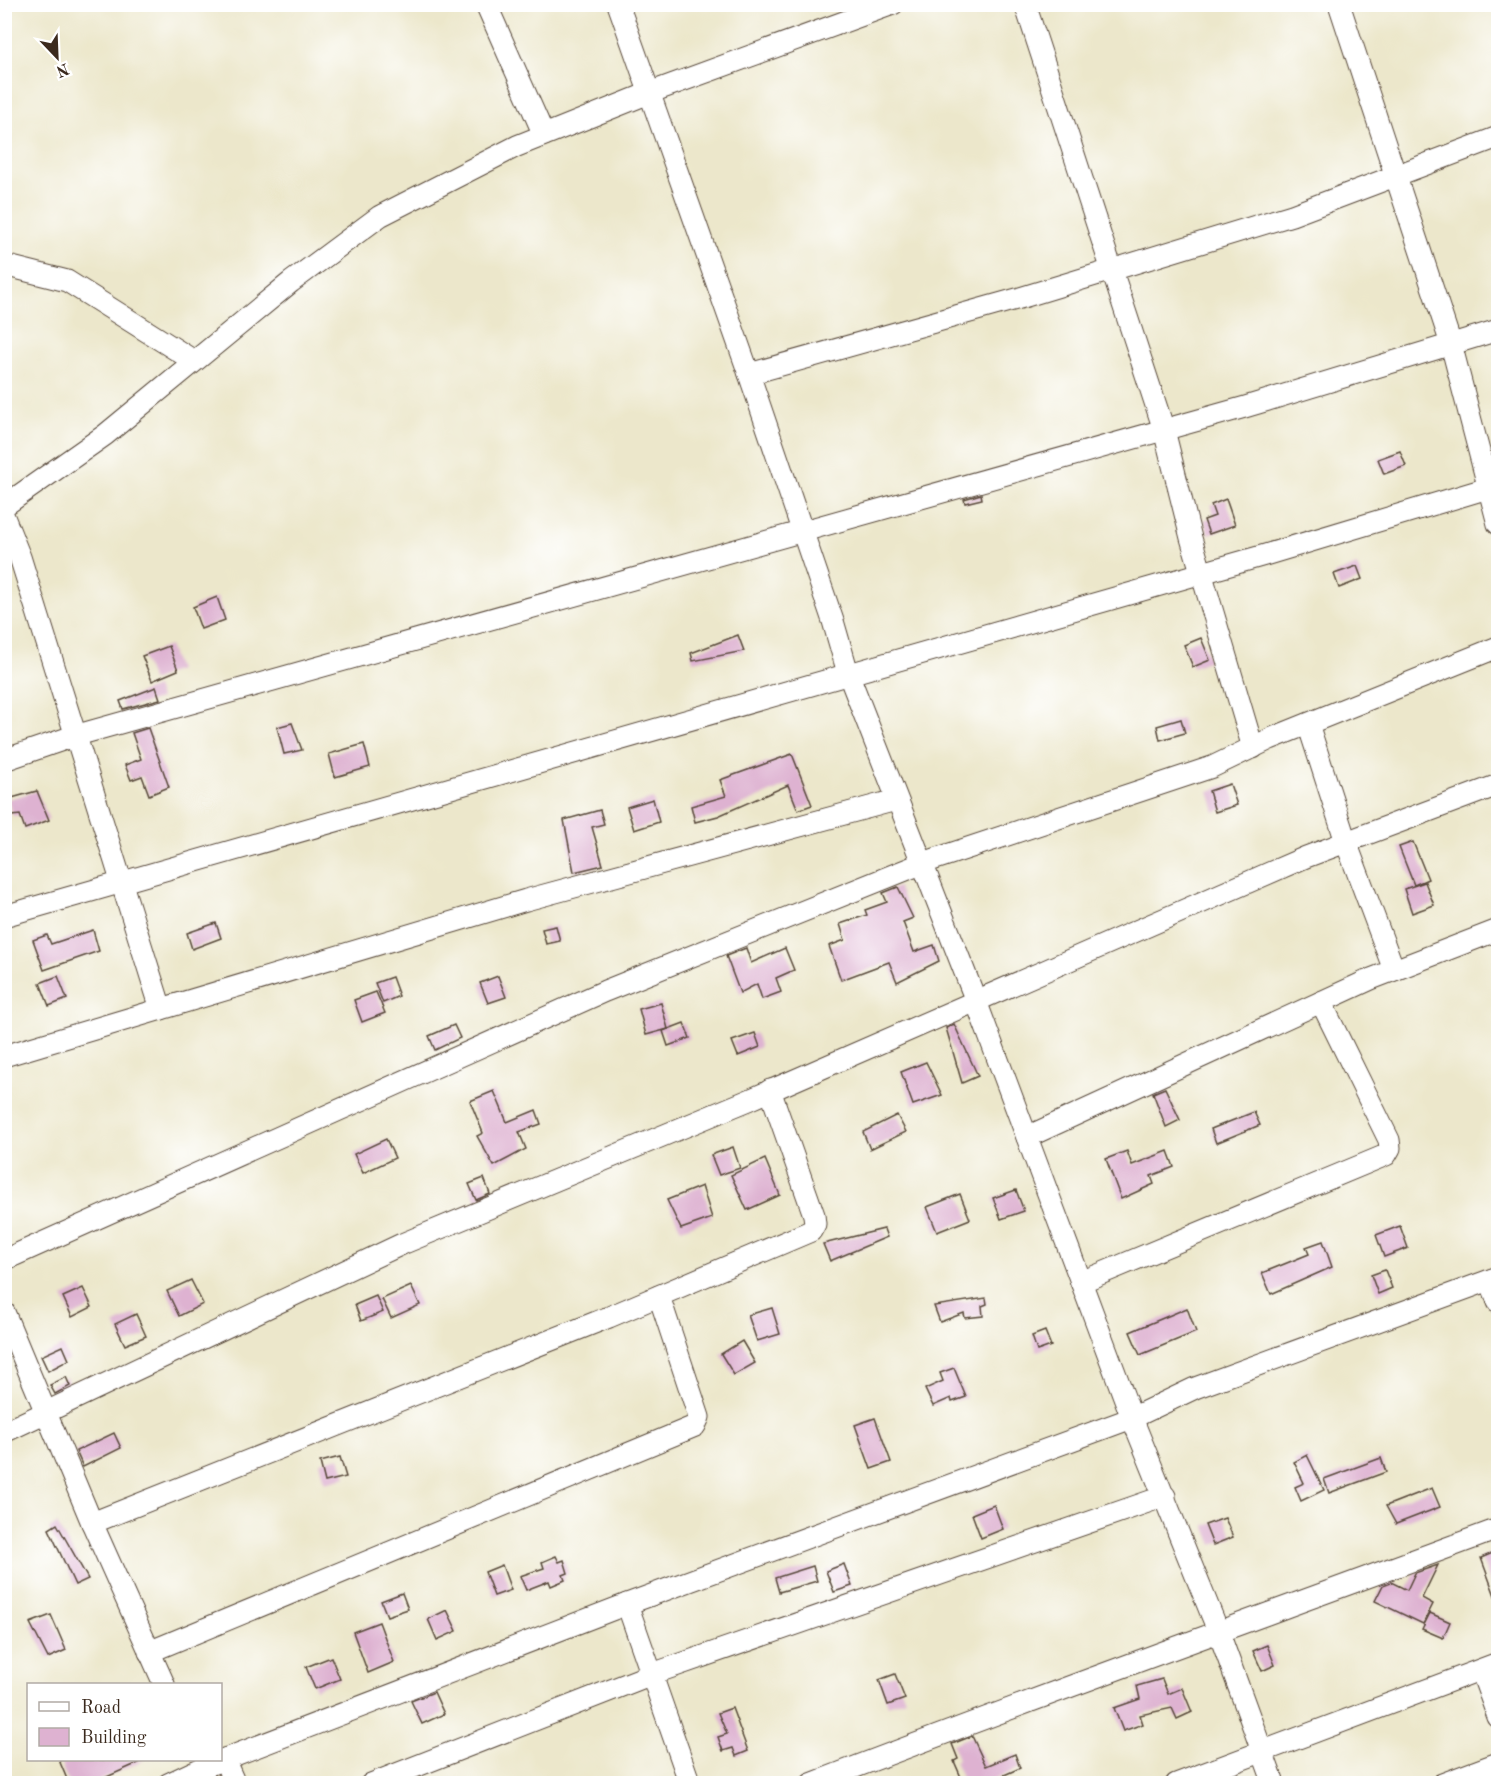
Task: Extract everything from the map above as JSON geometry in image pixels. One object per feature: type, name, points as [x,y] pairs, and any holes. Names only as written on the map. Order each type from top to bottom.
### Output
[{"type":"street","points":[[486,4],[544,135]]},
{"type":"street","points":[[618,4],[749,374],[848,674],[976,1001],[1132,1418],[1219,1633],[1274,1784]]},
{"type":"street","points":[[4,506],[105,435],[291,282],[380,216],[517,146],[650,93],[893,4]]},
{"type":"street","points":[[1025,4],[1164,430],[1201,573],[1252,748]]},
{"type":"street","points":[[1339,4],[1451,344],[1494,486],[1498,524]]},
{"type":"street","points":[[749,374],[1112,270],[1292,215],[1498,137]]},
{"type":"street","points":[[4,265],[67,281],[194,361]]},
{"type":"street","points":[[4,760],[74,736],[1164,430],[1498,330]]},
{"type":"street","points":[[4,916],[119,881],[1201,573],[1494,486]]},
{"type":"street","points":[[4,517],[20,557],[119,881],[161,1009]]},
{"type":"street","points":[[4,1260],[605,991],[923,863],[1212,767],[1308,724],[1498,647]]},
{"type":"street","points":[[1308,724],[1346,842],[1394,970]]},
{"type":"street","points":[[4,1432],[402,1244],[770,1090],[1306,857],[1498,785]]},
{"type":"street","points":[[4,1056],[526,900],[896,800]]},
{"type":"street","points":[[1027,1137],[1321,1002],[1394,970],[1498,930]]},
{"type":"street","points":[[1082,1282],[1386,1155],[1390,1148],[1389,1140],[1321,1002]]},
{"type":"street","points":[[92,1523],[659,1296],[811,1231],[815,1224],[770,1090]]},
{"type":"street","points":[[222,1757],[627,1604],[1132,1418],[1196,1388],[1494,1279],[1498,1302]]},
{"type":"street","points":[[149,1652],[695,1426],[699,1417],[659,1296]]},
{"type":"street","points":[[4,1312],[48,1412],[92,1523],[164,1683]]},
{"type":"street","points":[[371,1784],[651,1674],[1165,1496]]},
{"type":"street","points":[[811,1784],[1111,1670],[1219,1633],[1498,1529]]},
{"type":"street","points":[[627,1604],[690,1784]]},
{"type":"street","points":[[1176,1784],[1262,1750],[1490,1667],[1498,1717]]},
{"type":"street","points":[[168,1784],[210,1762],[235,1784]]},
{"type":"street","points":[[1442,1784],[1498,1763]]},
{"type":"building","points":[[1400,451],[1406,466],[1384,474],[1378,459]]},
{"type":"building","points":[[981,494],[982,499],[965,503],[964,499]]},
{"type":"building","points":[[1226,499],[1235,525],[1209,534],[1204,520],[1215,516],[1211,505]]},
{"type":"building","points":[[1357,566],[1362,579],[1339,588],[1334,574]]},
{"type":"building","points":[[217,597],[225,620],[201,629],[193,607]]},
{"type":"building","points":[[738,635],[744,651],[693,661],[691,653]]},
{"type":"building","points":[[1201,638],[1210,660],[1193,667],[1184,645]]},
{"type":"building","points":[[169,646],[178,670],[152,681],[142,656]]},
{"type":"building","points":[[156,687],[160,699],[123,709],[120,701]]},
{"type":"building","points":[[1181,719],[1185,733],[1160,740],[1157,726]]},
{"type":"building","points":[[292,723],[302,750],[284,754],[277,727]]},
{"type":"building","points":[[148,728],[169,787],[149,795],[142,776],[131,780],[125,765],[141,759],[132,733]]},
{"type":"building","points":[[364,744],[370,767],[335,777],[329,754]]},
{"type":"building","points":[[792,754],[812,805],[798,810],[788,785],[718,816],[695,822],[691,806],[726,796],[720,780]]},
{"type":"building","points":[[1230,784],[1237,805],[1215,812],[1209,791]]},
{"type":"building","points":[[37,791],[49,820],[25,829],[20,815],[12,816],[8,799]]},
{"type":"building","points":[[653,799],[659,822],[634,830],[627,807]]},
{"type":"building","points":[[600,810],[604,824],[592,827],[603,865],[574,872],[564,820]]},
{"type":"building","points":[[1413,842],[1428,879],[1414,885],[1399,847]]},
{"type":"building","points":[[1425,882],[1434,905],[1412,913],[1404,889]]},
{"type":"building","points":[[898,887],[913,918],[903,922],[914,952],[934,945],[939,961],[897,982],[889,962],[841,980],[829,946],[845,940],[840,924],[867,915],[865,910],[887,902],[883,893]]},
{"type":"building","points":[[216,923],[221,938],[192,949],[187,933]]},
{"type":"building","points":[[556,926],[560,941],[546,944],[542,929]]},
{"type":"building","points":[[93,930],[99,951],[44,970],[33,940],[47,935],[51,944]]},
{"type":"building","points":[[746,948],[751,963],[785,948],[794,970],[776,978],[781,992],[762,999],[757,984],[740,993],[726,956]]},
{"type":"building","points":[[58,976],[67,999],[49,1006],[40,983]]},
{"type":"building","points":[[498,976],[506,997],[488,1003],[480,983]]},
{"type":"building","points":[[392,977],[399,996],[383,1003],[375,983]]},
{"type":"building","points":[[376,992],[385,1013],[362,1022],[354,1000]]},
{"type":"building","points":[[661,1003],[668,1029],[646,1035],[639,1009]]},
{"type":"building","points":[[684,1023],[690,1038],[668,1046],[663,1031]]},
{"type":"building","points":[[954,1024],[978,1076],[962,1083],[946,1028]]},
{"type":"building","points":[[454,1025],[460,1038],[435,1050],[429,1036]]},
{"type":"building","points":[[755,1033],[760,1047],[738,1056],[732,1041]]},
{"type":"building","points":[[926,1062],[942,1095],[913,1105],[901,1072]]},
{"type":"building","points":[[1165,1088],[1180,1120],[1166,1127],[1153,1093]]},
{"type":"building","points":[[494,1091],[507,1122],[536,1110],[541,1124],[519,1132],[526,1149],[494,1166],[477,1136],[483,1133],[470,1101]]},
{"type":"building","points":[[1254,1112],[1260,1125],[1216,1143],[1211,1129]]},
{"type":"building","points":[[897,1115],[906,1132],[870,1149],[863,1132]]},
{"type":"building","points":[[386,1139],[395,1158],[363,1173],[354,1154]]},
{"type":"building","points":[[733,1147],[740,1168],[719,1175],[711,1155]]},
{"type":"building","points":[[1127,1151],[1132,1165],[1168,1151],[1174,1167],[1151,1176],[1154,1184],[1121,1199],[1106,1159]]},
{"type":"building","points":[[765,1159],[780,1195],[747,1210],[731,1175]]},
{"type":"building","points":[[484,1178],[490,1194],[476,1200],[469,1184]]},
{"type":"building","points":[[702,1186],[712,1218],[681,1229],[667,1200]]},
{"type":"building","points":[[1016,1190],[1024,1211],[1001,1219],[993,1198]]},
{"type":"building","points":[[960,1194],[970,1219],[937,1232],[927,1207]]},
{"type":"building","points":[[1400,1226],[1408,1248],[1384,1257],[1376,1235]]},
{"type":"building","points":[[884,1229],[887,1237],[830,1261],[823,1244]]},
{"type":"building","points":[[1323,1241],[1332,1267],[1271,1294],[1262,1273],[1309,1254],[1306,1247]]},
{"type":"building","points":[[1385,1270],[1392,1288],[1378,1294],[1371,1275]]},
{"type":"building","points":[[191,1280],[203,1304],[179,1316],[167,1291]]},
{"type":"building","points":[[411,1286],[420,1305],[391,1318],[382,1299]]},
{"type":"building","points":[[83,1288],[92,1307],[72,1317],[63,1297]]},
{"type":"building","points":[[376,1296],[383,1312],[361,1321],[355,1305]]},
{"type":"building","points":[[986,1298],[987,1304],[982,1306],[983,1316],[965,1318],[964,1313],[940,1322],[934,1306]]},
{"type":"building","points":[[772,1308],[780,1334],[757,1341],[748,1315]]},
{"type":"building","points":[[1187,1308],[1196,1332],[1140,1355],[1130,1332]]},
{"type":"building","points":[[136,1314],[146,1336],[125,1345],[115,1324]]},
{"type":"building","points":[[1045,1331],[1051,1346],[1037,1351],[1032,1336]]},
{"type":"building","points":[[742,1341],[755,1363],[734,1375],[721,1354]]},
{"type":"building","points":[[63,1346],[69,1360],[48,1371],[41,1356]]},
{"type":"building","points":[[954,1368],[966,1397],[952,1402],[951,1398],[933,1406],[925,1389],[943,1381],[940,1373]]},
{"type":"building","points":[[66,1377],[70,1386],[55,1394],[50,1385]]},
{"type":"building","points":[[875,1418],[891,1462],[871,1469],[855,1425]]},
{"type":"building","points":[[114,1433],[121,1448],[83,1467],[76,1451]]},
{"type":"building","points":[[1307,1455],[1324,1490],[1301,1501],[1295,1487],[1304,1483],[1294,1462]]},
{"type":"building","points":[[340,1457],[346,1477],[325,1482],[320,1462]]},
{"type":"building","points":[[1381,1458],[1386,1472],[1329,1493],[1324,1479]]},
{"type":"building","points":[[1432,1488],[1440,1507],[1396,1524],[1386,1506]]},
{"type":"building","points":[[994,1505],[1003,1529],[981,1538],[972,1514]]},
{"type":"building","points":[[1225,1518],[1233,1537],[1213,1545],[1205,1525]]},
{"type":"building","points":[[57,1524],[88,1579],[75,1585],[49,1529]]},
{"type":"building","points":[[1495,1552],[1498,1561],[1497,1601],[1481,1558]]},
{"type":"building","points":[[556,1556],[559,1562],[564,1560],[568,1573],[563,1575],[565,1580],[551,1586],[549,1581],[526,1590],[520,1576],[544,1568],[542,1562]]},
{"type":"building","points":[[844,1564],[852,1586],[834,1592],[826,1571]]},
{"type":"building","points":[[502,1565],[511,1590],[494,1596],[485,1572]]},
{"type":"building","points":[[1438,1565],[1422,1598],[1433,1604],[1423,1624],[1375,1601],[1383,1585],[1391,1582],[1407,1590],[1415,1573]]},
{"type":"building","points":[[813,1566],[817,1581],[779,1592],[775,1578]]},
{"type":"building","points":[[402,1593],[408,1609],[387,1616],[381,1601]]},
{"type":"building","points":[[447,1610],[457,1631],[437,1640],[428,1619]]},
{"type":"building","points":[[1430,1613],[1450,1622],[1443,1638],[1422,1629]]},
{"type":"building","points":[[51,1615],[66,1650],[48,1658],[30,1623]]},
{"type":"building","points":[[379,1622],[394,1662],[368,1673],[353,1632]]},
{"type":"building","points":[[1267,1645],[1275,1665],[1262,1671],[1253,1651]]},
{"type":"building","points":[[331,1657],[340,1679],[315,1689],[306,1667]]},
{"type":"building","points":[[895,1674],[905,1699],[888,1705],[879,1680]]},
{"type":"building","points":[[1162,1679],[1168,1694],[1182,1688],[1192,1712],[1177,1719],[1172,1708],[1140,1715],[1143,1724],[1123,1731],[1114,1708],[1140,1699],[1137,1686]]},
{"type":"building","points":[[434,1692],[444,1714],[422,1724],[411,1701]]},
{"type":"building","points":[[732,1708],[748,1751],[736,1756],[733,1748],[723,1751],[718,1737],[727,1734],[718,1713]]},
{"type":"building","points":[[972,1736],[986,1766],[1015,1754],[1020,1768],[984,1784],[964,1784],[954,1761],[958,1759],[952,1744]]},
{"type":"building","points":[[59,1761],[143,1761],[91,1784],[69,1784]]}]
